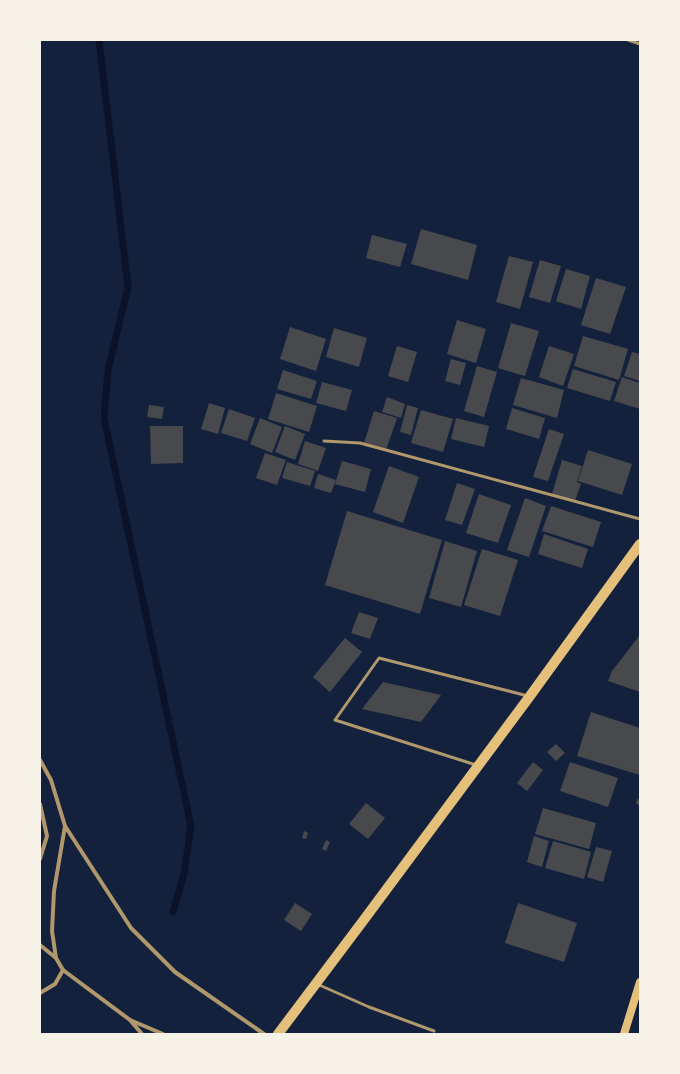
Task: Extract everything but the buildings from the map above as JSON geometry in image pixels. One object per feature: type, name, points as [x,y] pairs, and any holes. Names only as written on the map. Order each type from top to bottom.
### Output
[{"type":"main road","points":[[278,1034],[530,696],[639,546]]},
{"type":"main road","points":[[624,1034],[640,982]]},
{"type":"street","points":[[40,760],[52,780],[65,826],[131,928],[175,972],[264,1034]]},
{"type":"street","points":[[40,804],[47,836],[40,859]]},
{"type":"street","points":[[56,958],[52,931],[54,891],[65,826]]},
{"type":"street","points":[[40,945],[56,958],[63,970],[130,1020],[142,1034]]},
{"type":"street","points":[[40,993],[55,984],[63,970]]},
{"type":"street","points":[[130,1020],[163,1034]]},
{"type":"lane","points":[[628,40],[640,44]]},
{"type":"lane","points":[[324,441],[360,443],[640,519]]},
{"type":"lane","points":[[478,766],[335,720],[379,658],[530,696]]},
{"type":"lane","points":[[316,984],[369,1007],[434,1031]]},
{"type":"waterway","points":[[99,40],[128,287],[108,370],[104,418],[191,826],[184,874],[173,912]]}]
